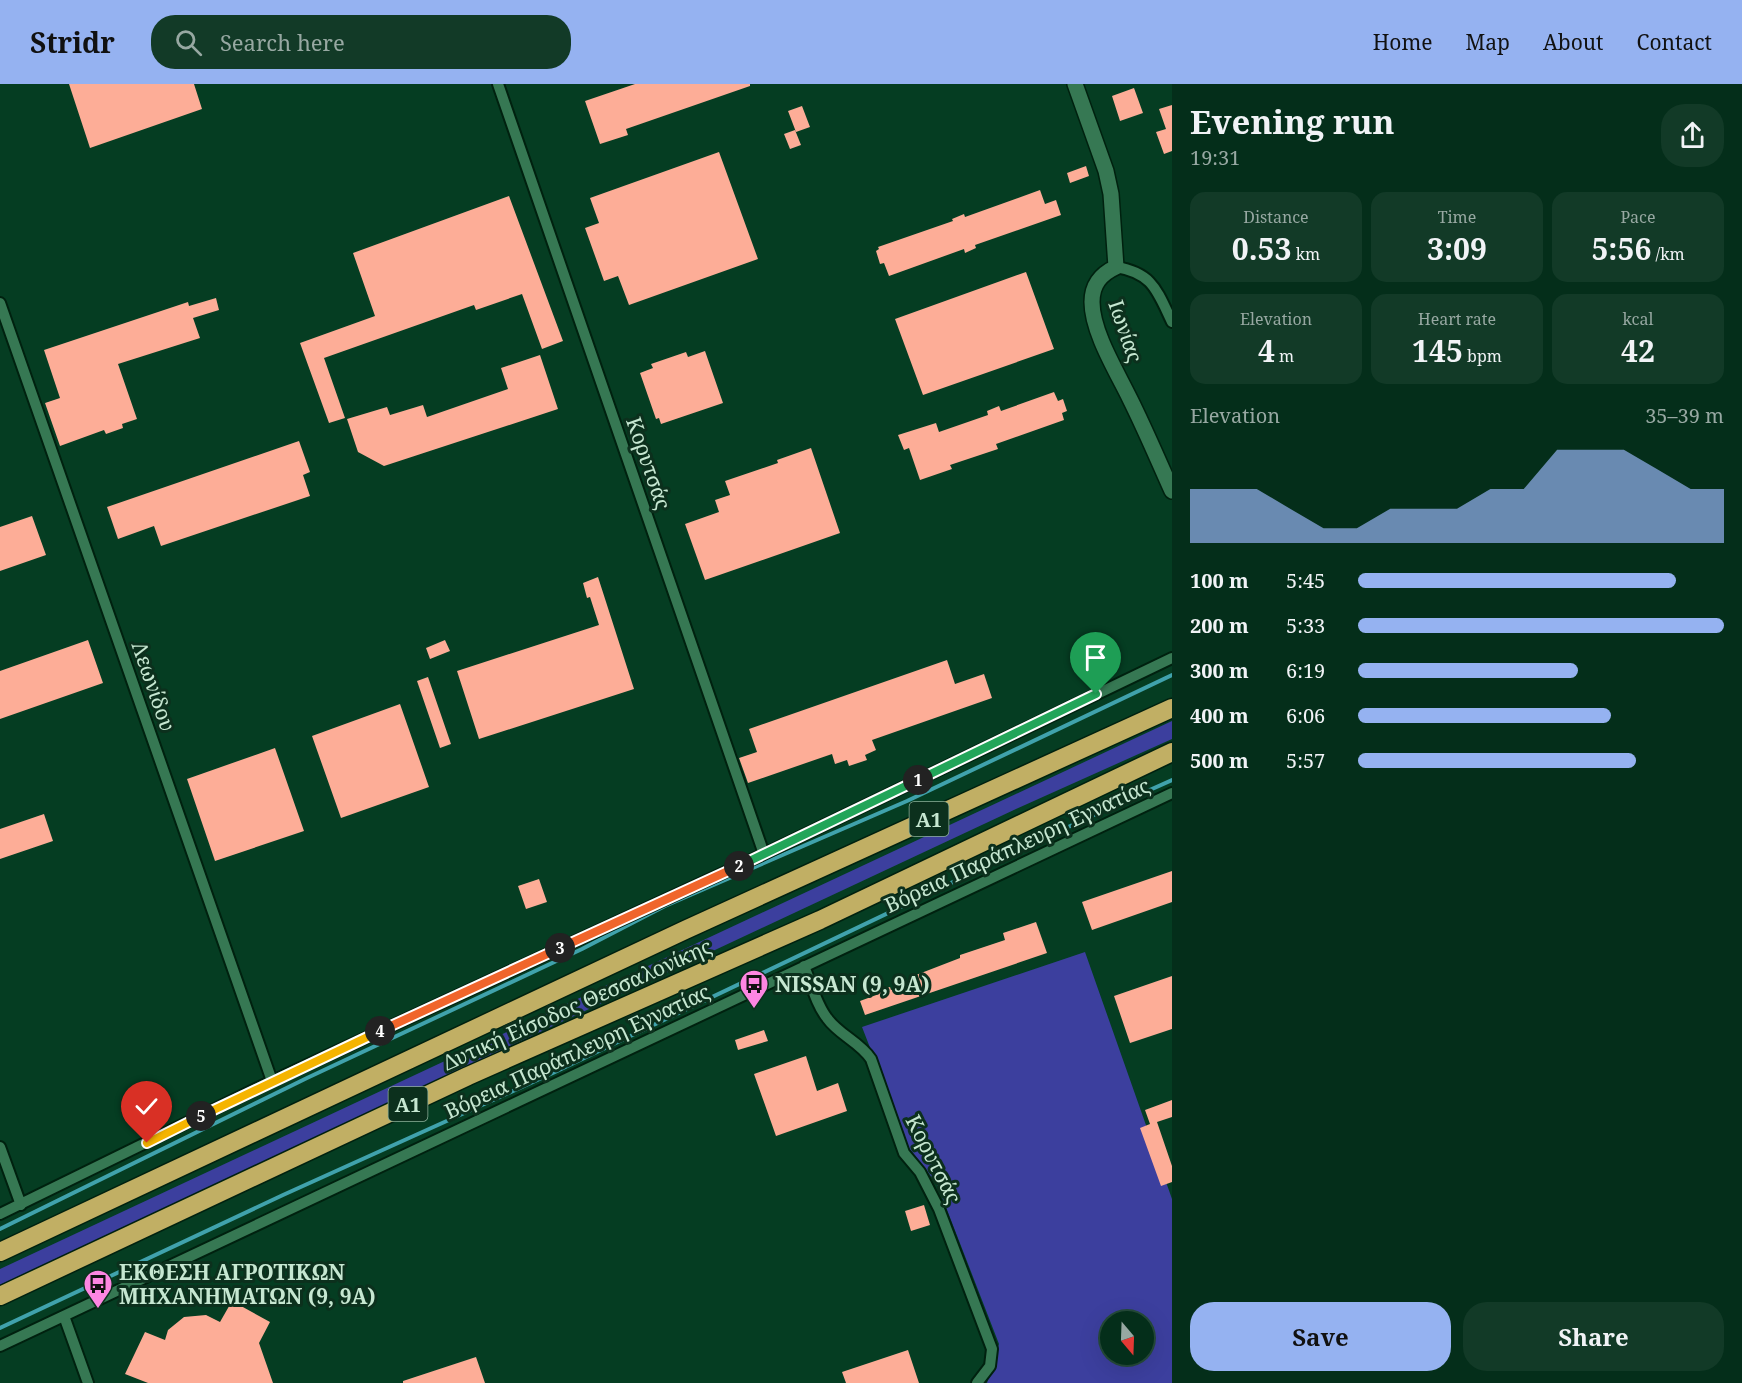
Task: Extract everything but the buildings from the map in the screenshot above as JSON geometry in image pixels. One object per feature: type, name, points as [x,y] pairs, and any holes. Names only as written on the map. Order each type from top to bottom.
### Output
[{"type":"highway","name":"Δυτική Είσοδος Θεσσαλονίκης","points":[[0,1252],[685,930],[1172,708]]},
{"type":"highway","name":"Δυτική Είσοδος Θεσσαλονίκης","points":[[0,1296],[468,1076],[820,920],[1172,752]]},
{"type":"street","name":"Κορυτσάς","points":[[498,84],[764,854]]},
{"type":"street","name":"Ιωνίας","points":[[1075,84],[1106,171],[1111,194],[1116,267],[1102,274],[1096,282],[1092,304],[1094,317],[1104,344],[1172,491]]},
{"type":"street","points":[[1116,267],[1134,270],[1145,277],[1156,290],[1172,322]]},
{"type":"street","name":"Λεωνίδου","points":[[0,303],[272,1081]]},
{"type":"street","points":[[0,1214],[272,1081],[764,854],[1172,658]]},
{"type":"street","name":"Βόρεια Παράπλευρη Εγνατίας","points":[[0,1346],[1172,793]]},
{"type":"street","name":"Κορυτσάς","points":[[804,966],[826,1017],[845,1036],[866,1051],[871,1059],[904,1153],[920,1172],[939,1209],[992,1349],[990,1366],[977,1383]]},
{"type":"street","points":[[0,1148],[21,1205]]},
{"type":"street","points":[[64,1316],[88,1383]]},
{"type":"shaded area","points":[[1172,721],[1172,739],[1016,809],[0,1285],[0,1269]]},
{"type":"shaded area","points":[[1085,952],[1172,1199],[1172,1383],[987,1383],[999,1344],[937,1184],[909,1148],[862,1027]]},
{"type":"waterway","points":[[0,1229],[307,1078],[582,949],[665,906],[907,801],[1172,675]]},
{"type":"waterway","points":[[0,1328],[283,1195],[555,1072],[1085,819],[1172,780]]},
{"type":"place","name":"NISSAN (9, 9Α)","points":[[754,1010]]},
{"type":"place","name":"ΕΚΘΕΣΗ ΑΓΡΟΤΙΚΩΝ ΜΗΧΑΝΗΜΑΤΩΝ (9, 9Α)","points":[[98,1310]]},
{"type":"route","points":[[147,1143],[272,1081],[764,854],[1096,694]]}]
